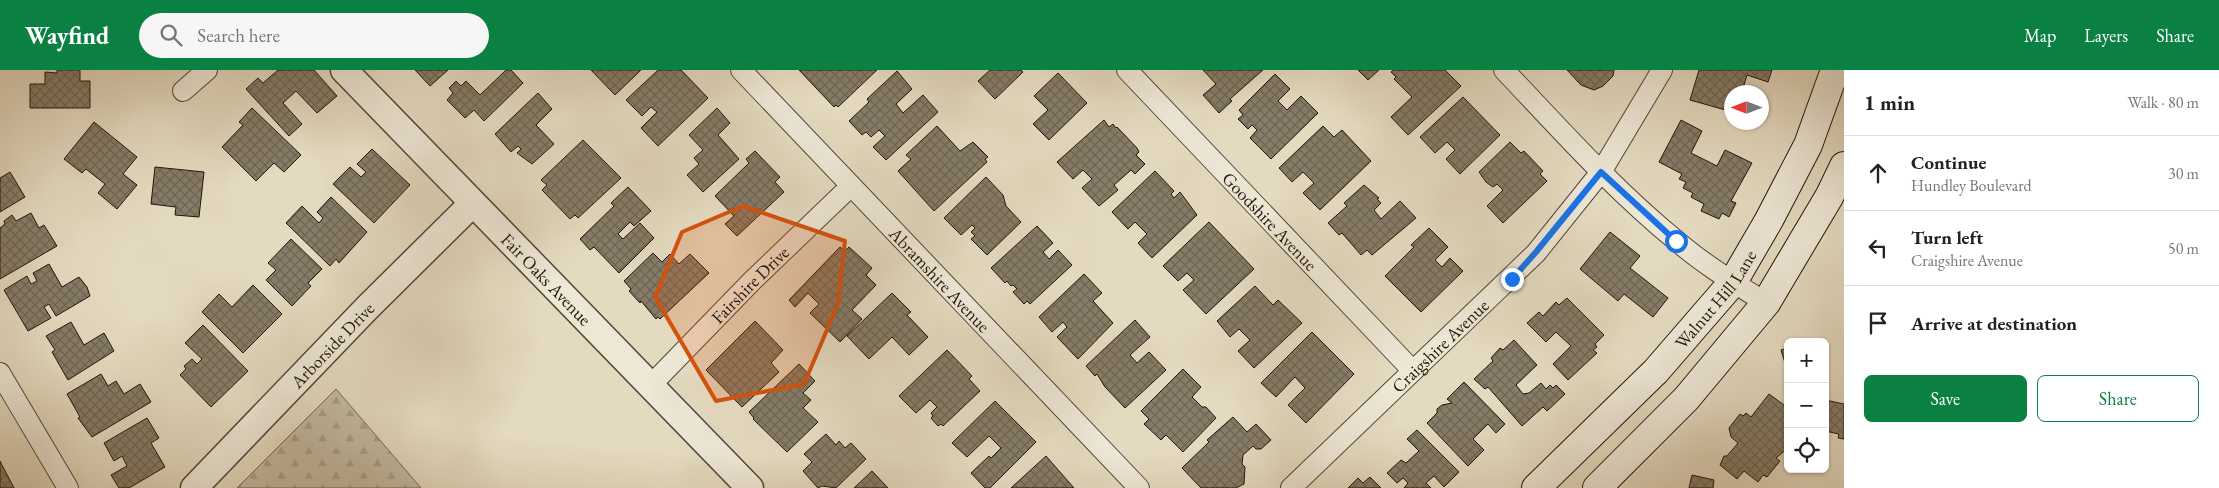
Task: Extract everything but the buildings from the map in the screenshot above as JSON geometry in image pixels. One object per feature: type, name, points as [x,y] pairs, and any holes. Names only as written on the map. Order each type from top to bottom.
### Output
[{"type":"main road","name":"Walnut Hill Lane","points":[[1536,488],[1656,371],[1732,282],[1769,220],[1808,145],[1835,70]]},
{"type":"main road","points":[[1597,488],[1686,399],[1766,303],[1829,197],[1844,166]]},
{"type":"street","points":[[183,91],[207,70]]},
{"type":"street","name":"Fair Oaks Avenue","points":[[344,70],[472,204],[750,488]]},
{"type":"street","name":"Abramshire Avenue","points":[[741,70],[1139,488]]},
{"type":"street","name":"Goodshire Avenue","points":[[1127,70],[1412,370]]},
{"type":"street","points":[[1504,70],[1601,172],[1676,241],[1732,282],[1766,303]]},
{"type":"street","name":"Craigshire Avenue","points":[[1292,488],[1412,370],[1518,272],[1601,172],[1662,70]]},
{"type":"street","name":"Fairshire Drive","points":[[651,385],[752,281],[851,186]]},
{"type":"street","name":"Arborside Drive","points":[[194,488],[361,315],[472,204]]},
{"type":"street","points":[[0,373],[68,488]]},
{"type":"highlighted area","points":[[743,206],[845,241],[838,304],[804,384],[716,401],[655,297],[682,232]]},
{"type":"green space","points":[[336,389],[421,488],[237,488]]},
{"type":"route","points":[[1512,279],[1601,172],[1676,241]]}]
